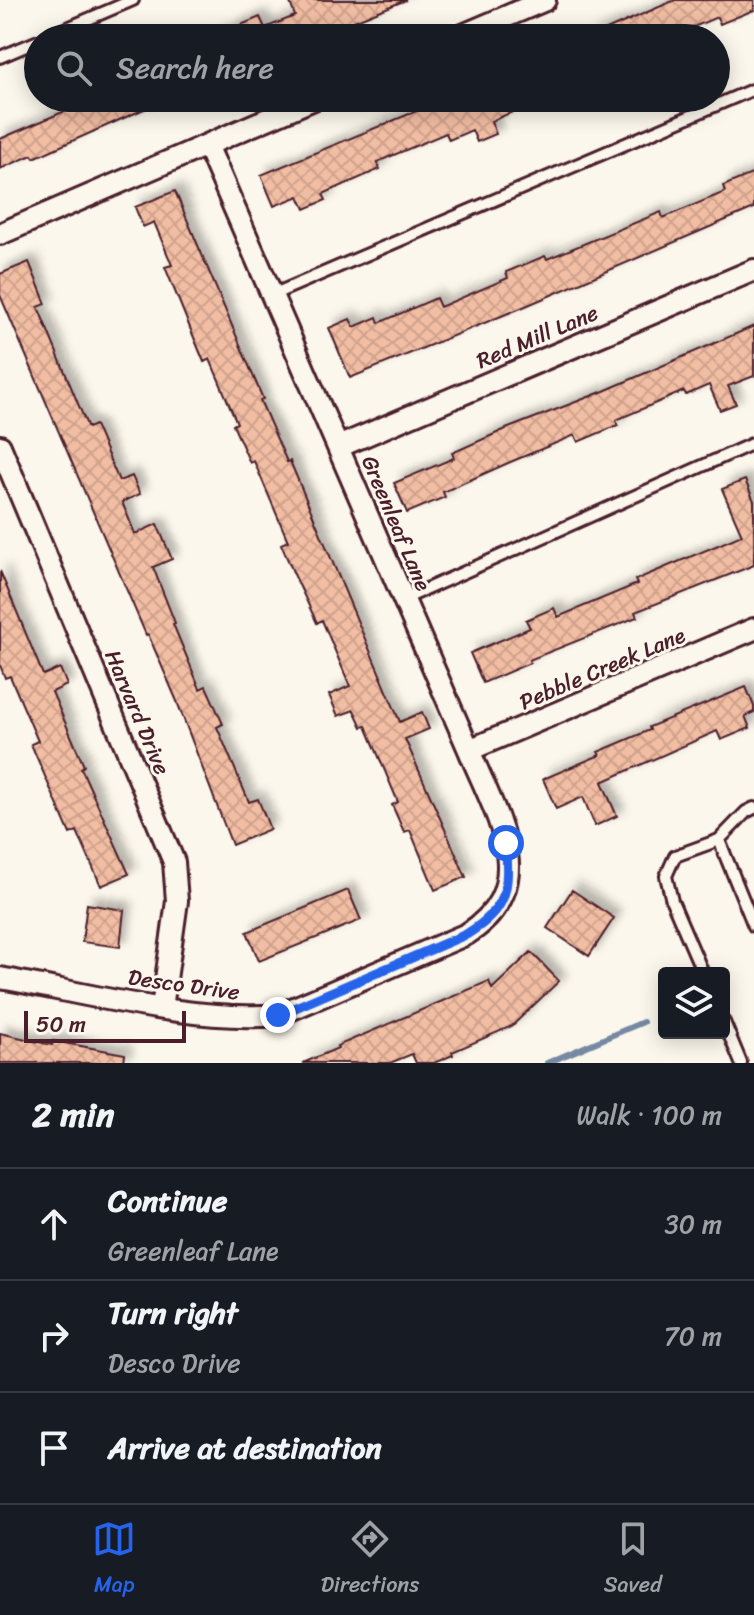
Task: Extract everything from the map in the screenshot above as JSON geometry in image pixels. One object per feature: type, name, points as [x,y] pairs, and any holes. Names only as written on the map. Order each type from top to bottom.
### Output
[{"type":"street","points":[[489,24],[545,0]]},
{"type":"street","points":[[0,234],[284,112]]},
{"type":"street","name":"Greenleaf Lane","points":[[207,145],[469,750],[506,843],[509,880],[504,897],[487,922]]},
{"type":"street","name":"Red Mill Lane","points":[[338,447],[754,270]]},
{"type":"street","name":"Harvard Drive","points":[[0,446],[174,862],[177,901],[162,1008]]},
{"type":"street","name":"Pebble Creek Lane","points":[[469,750],[754,629]]},
{"type":"street","name":"Desco Drive","points":[[0,978],[162,1008],[249,1018],[278,1015],[467,934],[487,922]]},
{"type":"lane","points":[[77,24],[133,0]]},
{"type":"lane","points":[[0,57],[24,47]]},
{"type":"lane","points":[[730,99],[754,89]]},
{"type":"lane","points":[[272,295],[700,112]]},
{"type":"lane","points":[[404,599],[754,443]]},
{"type":"lane","points":[[700,967],[672,901],[666,876],[675,856],[719,840],[746,812],[754,808]]},
{"type":"lane","points":[[719,840],[754,926]]},
{"type":"lane","points":[[730,1036],[741,1063]]},
{"type":"building","points":[[289,0],[406,0],[347,24],[275,24],[295,16]]},
{"type":"building","points":[[675,0],[754,0],[754,10],[720,24],[717,17],[701,24],[620,24]]},
{"type":"building","points":[[260,17],[263,24],[243,24]]},
{"type":"building","points":[[63,112],[138,112],[34,158],[32,155],[0,169],[0,139]]},
{"type":"building","points":[[414,112],[513,112],[491,121],[496,134],[477,142],[472,130],[449,140],[446,133],[377,162],[380,169],[323,194],[326,200],[305,209],[299,196],[274,206],[261,175]]},
{"type":"building","points":[[754,173],[754,208],[350,378],[329,328],[350,319],[354,327],[377,317],[379,323],[436,298],[440,307],[508,278],[506,272],[545,256],[547,259],[661,212],[663,218],[725,192],[723,186]]},
{"type":"building","points":[[175,191],[263,399],[260,400],[287,462],[290,461],[400,722],[422,712],[429,729],[405,739],[466,877],[435,890],[410,830],[404,832],[392,805],[398,802],[366,726],[362,727],[354,710],[338,716],[329,695],[350,686],[322,620],[317,623],[281,544],[288,541],[254,461],[250,463],[233,425],[237,423],[210,359],[204,362],[165,267],[172,265],[154,222],[143,227],[135,207]]},
{"type":"building","points":[[29,262],[46,304],[38,307],[88,428],[95,425],[119,481],[132,476],[140,494],[122,502],[135,534],[157,524],[172,559],[153,567],[173,624],[200,689],[206,686],[223,724],[217,727],[249,802],[258,799],[270,829],[232,845],[176,699],[0,295],[0,274]]},
{"type":"building","points":[[754,326],[754,376],[728,386],[736,404],[720,410],[709,385],[686,395],[684,391],[616,420],[618,425],[578,442],[575,435],[508,463],[443,492],[445,497],[407,513],[394,483],[454,458],[452,453],[506,429],[604,391]]},
{"type":"building","points":[[745,480],[754,501],[754,565],[635,612],[637,617],[529,660],[530,663],[483,683],[470,653],[530,628],[526,620],[554,608],[558,617],[637,584],[635,580],[742,535],[722,489]]},
{"type":"building","points":[[0,571],[43,675],[60,668],[67,685],[52,692],[84,766],[81,768],[129,874],[101,886],[77,831],[70,834],[31,744],[38,741],[10,676],[5,678],[0,665]]},
{"type":"building","points":[[746,687],[754,706],[754,712],[745,716],[750,728],[721,740],[717,731],[602,782],[617,816],[595,826],[583,797],[556,809],[543,779],[600,755],[598,752],[650,730],[649,727]]},
{"type":"building","points":[[348,890],[361,920],[259,961],[247,932]]},
{"type":"building","points":[[572,890],[614,918],[589,956],[547,928]]},
{"type":"building","points":[[87,904],[124,910],[120,947],[82,942]]},
{"type":"building","points":[[531,952],[559,981],[512,1026],[452,1052],[453,1055],[434,1063],[416,1063],[412,1054],[390,1063],[303,1063],[489,981],[492,989]]},
{"type":"building","points":[[0,1033],[52,1045],[53,1041],[125,1054],[124,1063],[0,1063]]},
{"type":"waterway","points":[[547,1063],[643,1022]]},
{"type":"route","points":[[278,1015],[467,934],[487,922],[504,897],[509,880],[506,843]]}]
